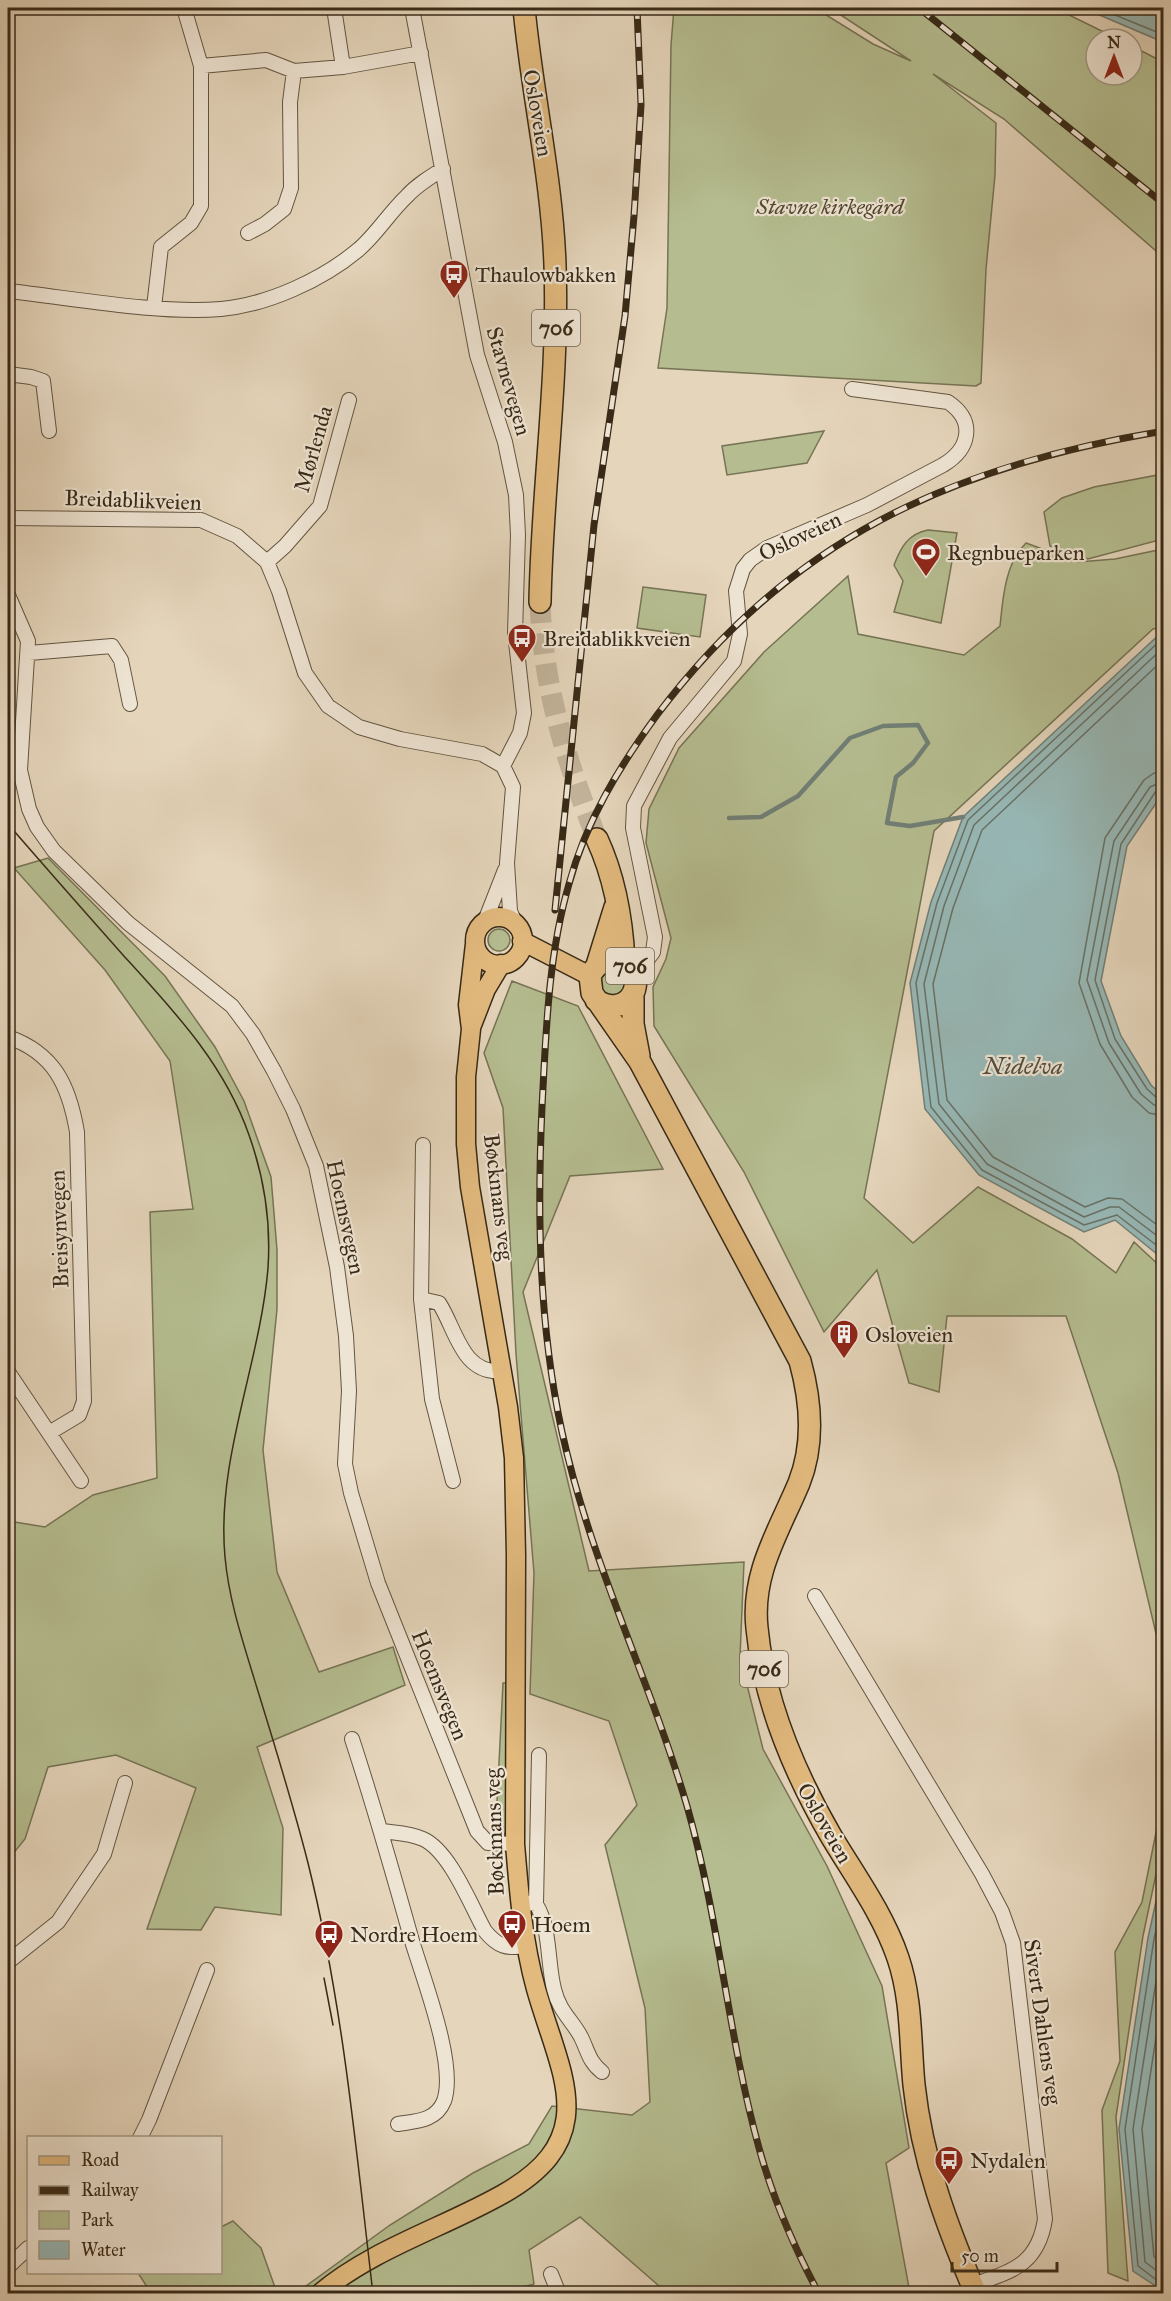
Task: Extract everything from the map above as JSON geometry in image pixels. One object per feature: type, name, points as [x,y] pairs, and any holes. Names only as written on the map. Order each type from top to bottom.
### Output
[{"type":"highway","name":"Osloveien","points":[[511,8],[528,55]]},
{"type":"highway","name":"Osloveien","points":[[524,8],[528,55],[548,168],[556,291],[553,391],[541,551],[540,603]]},
{"type":"highway","name":"706","points":[[597,839],[608,867],[622,921],[630,968],[637,983],[633,997],[620,1006],[612,1007],[597,1000],[592,993],[594,971],[616,903]]},
{"type":"highway","name":"706","points":[[594,971],[609,960],[630,968]]},
{"type":"highway","name":"Osloveien","points":[[633,997],[633,1024],[640,1062]]},
{"type":"highway","name":"Osloveien","points":[[597,1000],[640,1062],[789,1339],[806,1385],[810,1433],[806,1458],[799,1481],[768,1551],[759,1580],[755,1609],[759,1651],[770,1696],[795,1769],[832,1837],[870,1899],[898,1960],[909,2012],[918,2106],[932,2177],[952,2238],[975,2289]]},
{"type":"main road","points":[[513,954],[515,923],[502,917],[485,921],[479,927],[475,944],[484,960],[513,954],[543,961],[556,960],[594,971]]},
{"type":"main road","name":"Bøckmans veg","points":[[319,2294],[374,2258],[505,2193],[538,2168],[557,2144],[567,2113],[566,2084],[536,1988],[526,1946],[528,1903],[515,1845],[516,1487],[512,1431],[471,1187],[466,1144],[466,1077],[471,1029],[468,1005],[475,944]]},
{"type":"main road","name":"Bøckmans veg","points":[[471,1029],[486,989],[513,954]]},
{"type":"street","points":[[154,307],[161,247],[191,223],[201,206],[201,66],[184,8]]},
{"type":"street","points":[[334,8],[343,67]]},
{"type":"street","name":"Stavnevegen","points":[[412,8],[477,355],[506,442],[516,495],[515,651],[524,713],[520,734],[503,766]]},
{"type":"street","points":[[201,66],[266,60],[294,71],[343,67],[421,53]]},
{"type":"street","points":[[248,233],[265,224],[284,209],[291,188],[290,102],[294,71]]},
{"type":"street","points":[[8,291],[196,310],[232,307],[268,297],[304,283],[358,250],[406,197],[443,169]]},
{"type":"street","points":[[8,374],[43,381],[49,431]]},
{"type":"street","name":"Osloveien","points":[[630,968],[653,952],[655,937],[633,828],[634,806],[670,738],[734,661],[740,634],[736,591],[743,569],[750,560],[768,548],[867,505],[943,465],[955,458],[965,441],[966,422],[959,410],[948,402],[852,389]]},
{"type":"street","name":"Mørlenda","points":[[267,562],[285,546],[320,506],[349,400]]},
{"type":"street","name":"Breidablikveien","points":[[8,518],[201,520],[237,536],[267,562],[279,591],[305,673],[328,705],[359,727],[400,739],[482,753],[503,766]]},
{"type":"street","name":"Hoemsvegen","points":[[8,595],[23,626],[29,653],[20,770],[29,809],[37,827],[54,851],[128,923],[232,1006],[253,1034],[293,1109],[316,1166],[337,1267],[346,1336],[349,1391],[345,1464],[369,1554],[408,1664],[477,1831],[488,1843],[515,1845]]},
{"type":"street","points":[[29,653],[112,646],[124,668],[130,704]]},
{"type":"street","points":[[503,766],[513,787],[507,863],[510,911],[515,923]]},
{"type":"street","points":[[485,921],[507,863]]},
{"type":"street","name":"Breisynvegen","points":[[8,1037],[23,1042],[49,1060],[73,1105],[77,1132],[84,1401],[79,1415],[49,1433]]},
{"type":"street","points":[[423,1145],[421,1299],[432,1399],[453,1481]]},
{"type":"street","points":[[421,1299],[439,1303],[470,1361],[485,1370],[502,1371]]},
{"type":"street","points":[[8,1372],[81,1481]]},
{"type":"street","name":"Sivert Dahlens veg","points":[[815,1596],[982,1874],[1002,1912],[1013,1943],[1045,2219],[1040,2239],[1026,2262],[975,2289]]},
{"type":"street","points":[[352,1739],[382,1832],[438,2025],[446,2071],[444,2100],[436,2114],[419,2121],[398,2124]]},
{"type":"street","points":[[539,1755],[528,1903],[542,1915],[550,1972],[561,2010],[580,2036],[589,2059],[602,2072]]},
{"type":"street","points":[[8,1962],[58,1922],[104,1854],[125,1783]]},
{"type":"street","points":[[382,1832],[406,1833],[432,1844],[444,1856],[485,1931],[493,1941],[507,1948],[526,1946]]},
{"type":"street","points":[[141,2136],[207,1970]]},
{"type":"street","points":[[8,2267],[27,2249]]},
{"type":"street","points":[[551,2274],[559,2294]]},
{"type":"green space","name":"Stavne kirkegård","points":[[674,8],[815,8],[873,44],[911,61],[830,8],[1055,8],[1094,27],[1084,27],[1084,87],[1144,87],[1144,52],[1163,62],[1163,257],[1004,119],[933,74],[996,123],[995,175],[986,269],[981,383],[976,386],[658,368],[667,308],[671,45]]},
{"type":"green space","points":[[824,431],[807,463],[727,475],[722,446]]},
{"type":"green space","points":[[1163,474],[1163,539],[1088,559],[1050,546],[1044,512],[1062,498],[1094,487]]},
{"type":"green space","name":"Regnbueparken","points":[[928,530],[957,533],[941,623],[894,612],[903,581],[894,565],[910,538]]},
{"type":"green space","points":[[1026,543],[1078,562],[1115,559],[1163,549],[1163,627],[1153,629],[934,831],[864,1198],[913,1243],[978,1187],[1072,1239],[1116,1273],[1134,1242],[1163,1269],[1161,1289],[1164,1296],[1163,1663],[1118,1473],[1066,1316],[947,1316],[939,1392],[909,1383],[877,1270],[824,1332],[744,1172],[654,1026],[653,987],[666,959],[671,938],[646,843],[649,809],[679,748],[764,652],[848,576],[858,634],[964,655],[1000,626],[1009,571],[1019,551]]},
{"type":"green space","points":[[643,587],[706,595],[700,637],[637,628]]},
{"type":"green space","points":[[48,858],[165,976],[215,1047],[244,1101],[271,1177],[277,1250],[277,1309],[263,1450],[277,1572],[319,1672],[393,1647],[405,1685],[257,1747],[283,1828],[281,1915],[215,1907],[201,1930],[147,1929],[196,1788],[116,1755],[48,1767],[25,1839],[8,1860],[8,1521],[45,1527],[93,1495],[157,1478],[150,1212],[193,1209],[170,1061],[105,970],[14,868]]},
{"type":"green space","points":[[499,929],[507,932],[510,940],[507,948],[499,951],[491,948],[488,940],[491,932]]},
{"type":"green space","points":[[612,969],[621,973],[625,982],[621,991],[612,995],[603,991],[599,982],[603,973]]},
{"type":"green space","points":[[512,981],[578,1006],[663,1169],[570,1176],[523,1292],[589,1571],[744,1562],[740,1657],[763,1749],[827,1866],[882,1986],[909,2148],[886,2163],[910,2293],[664,2293],[659,2286],[580,2217],[529,2250],[534,2284],[501,2293],[295,2294],[390,2225],[473,2173],[529,2144],[552,2106],[632,2115],[650,2102],[645,2008],[605,1845],[637,1805],[609,1721],[530,1694],[534,1573],[516,1354],[503,1108],[484,1053]]},
{"type":"green space","points":[[503,1683],[508,1683],[507,1829],[504,1835],[499,1836],[497,1803]]},
{"type":"green space","points":[[1163,1798],[1163,1841],[1143,1936],[1116,2117],[1128,2281],[1108,2273],[1102,2110],[1120,2061],[1115,1952],[1142,1902]]},
{"type":"green space","points":[[233,2221],[261,2248],[277,2293],[151,2293],[139,2274],[222,2274],[222,2226]]},
{"type":"water","points":[[1083,8],[1163,8],[1163,42],[1144,34],[1144,27],[1128,27]]},
{"type":"water","name":"Nidelva","points":[[1163,631],[1163,793],[1127,846],[1101,981],[1121,1036],[1151,1085],[1163,1096],[1163,1259],[1115,1220],[1084,1232],[979,1175],[925,1109],[910,983],[931,902],[963,817]]},
{"type":"water","points":[[1163,1869],[1164,2293],[1153,2294],[1154,2285],[1133,2271],[1119,2129],[1148,1938]]},
{"type":"waterway","points":[[729,818],[761,817],[798,796],[850,738],[883,726],[918,725],[928,743],[913,763],[896,777],[887,823],[910,826],[963,817]]},
{"type":"tunnel","points":[[540,602],[542,634],[551,694],[575,781],[597,839]]},
{"type":"tram line","points":[[8,824],[160,996],[195,1039],[226,1084],[249,1135],[259,1167],[267,1217],[268,1268],[257,1340],[240,1412],[227,1484],[224,1520],[225,1557],[238,1623],[308,1863],[331,1969],[354,2131],[373,2294]]},
{"type":"tram line","points":[[324,1978],[333,2025]]},
{"type":"railway","points":[[555,910],[594,525],[625,316],[641,105],[637,8]]},
{"type":"railway","points":[[919,8],[1164,204]]},
{"type":"railway","points":[[819,2294],[785,2222],[759,2148],[748,2106],[707,1891],[687,1806],[656,1713],[588,1527],[574,1480],[554,1392],[544,1311],[540,1230],[540,1148],[549,995],[556,939],[576,861],[594,817],[617,775],[657,715],[708,654],[762,601],[820,557],[880,520],[945,490],[1014,465],[1087,446],[1164,431]]},
{"type":"place","name":"Thaulowbakken","points":[[454,300]]},
{"type":"place","name":"Regnbueparken","points":[[926,578]]},
{"type":"place","name":"Breidablikkveien","points":[[522,664]]},
{"type":"place","name":"Osloveien","points":[[844,1360]]},
{"type":"place","name":"Hoem","points":[[512,1950]]},
{"type":"place","name":"Nordre Hoem","points":[[329,1960]]},
{"type":"place","name":"Nydalen","points":[[949,2186]]}]
